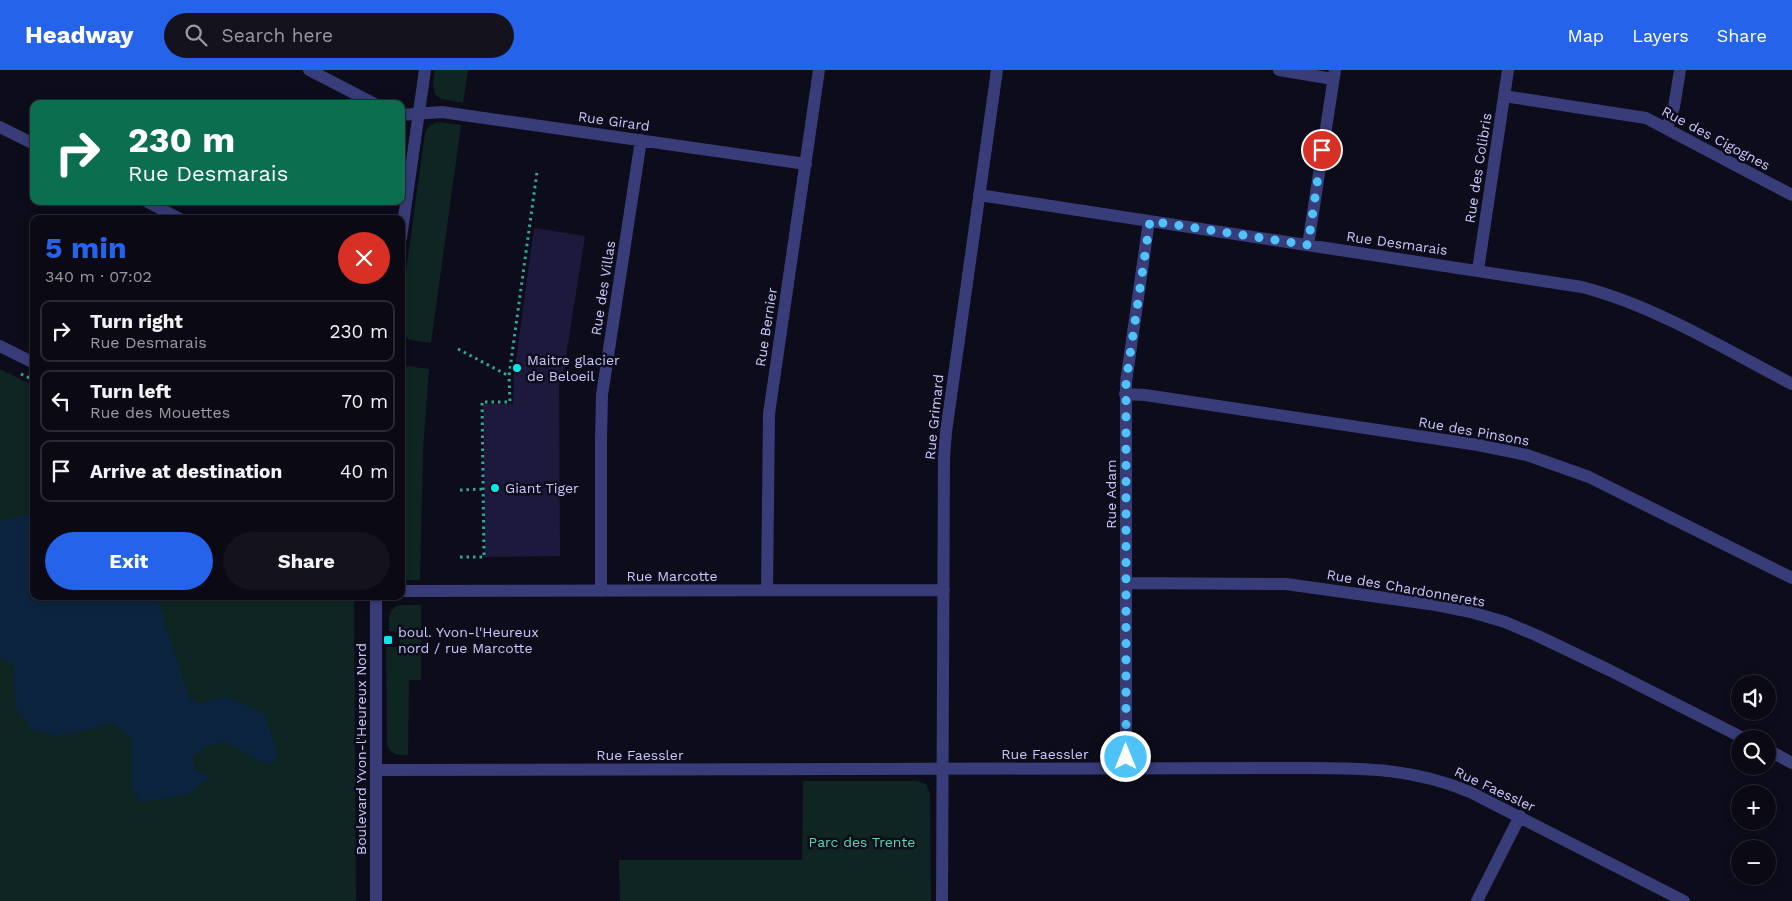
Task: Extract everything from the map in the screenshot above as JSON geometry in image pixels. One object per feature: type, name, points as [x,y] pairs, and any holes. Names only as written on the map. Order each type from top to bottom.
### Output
[{"type":"street","points":[[309,70],[367,100]]},
{"type":"street","points":[[404,215],[425,70]]},
{"type":"street","name":"Rue Bernier","points":[[767,590],[769,414],[819,70]]},
{"type":"street","name":"Rue Grimard","points":[[942,901],[946,432],[997,70]]},
{"type":"street","points":[[1279,70],[1334,74],[1308,245]]},
{"type":"street","name":"Rue des Colibris","points":[[1478,270],[1508,70]]},
{"type":"street","points":[[1668,129],[1680,70]]},
{"type":"street","name":"Rue des Cigognes","points":[[1504,96],[1652,120],[1792,194]]},
{"type":"street","name":"Rue Girard","points":[[405,115],[442,112],[806,164]]},
{"type":"street","points":[[0,127],[30,142]]},
{"type":"street","name":"Rue des Villas","points":[[601,591],[602,395],[641,140]]},
{"type":"street","name":"Rue Desmarais","points":[[979,195],[1569,284],[1612,295],[1651,311],[1792,384]]},
{"type":"street","points":[[154,205],[172,215]]},
{"type":"street","name":"Rue Adam","points":[[1126,768],[1125,394],[1128,362],[1150,221]]},
{"type":"street","points":[[0,346],[30,361]]},
{"type":"street","name":"Rue des Pinsons","points":[[1125,394],[1145,395],[1449,441],[1527,455],[1604,483],[1792,578]]},
{"type":"street","name":"Rue des Chardonnerets","points":[[1126,583],[1286,584],[1417,602],[1471,612],[1505,622],[1538,636],[1731,732]]},
{"type":"street","name":"Rue Marcotte","points":[[405,591],[944,590]]},
{"type":"street","name":"Boulevard Yvon-l'Heureux Nord","points":[[376,600],[376,901]]},
{"type":"street","points":[[1776,754],[1792,763]]},
{"type":"street","name":"Rue Faessler","points":[[376,770],[943,770],[1126,768],[1340,768],[1388,770],[1423,776],[1456,786],[1520,816],[1680,900]]},
{"type":"street","points":[[1477,901],[1520,816]]},
{"type":"path","points":[[460,557],[484,557],[482,402],[510,402],[509,376],[512,368],[537,172]]},
{"type":"path","points":[[458,349],[509,376]]},
{"type":"path","points":[[460,490],[484,489]]},
{"type":"green space","points":[[435,70],[468,70],[463,103],[441,99],[437,96],[433,88]]},
{"type":"green space","points":[[437,122],[461,125],[431,343],[410,340],[405,337],[405,278],[425,133],[429,126]]},
{"type":"green space","points":[[405,366],[429,369],[423,451],[420,580],[405,580]]},
{"type":"green space","points":[[0,369],[30,384],[30,600],[354,600],[356,901],[0,901]]},
{"type":"green space","points":[[400,605],[421,605],[421,680],[409,680],[408,755],[395,754],[387,745],[386,647],[400,647],[400,632],[389,631],[389,623],[391,612]]},
{"type":"green space","name":"Parc des Trente","points":[[803,781],[917,781],[926,784],[930,793],[931,901],[620,901],[619,860],[802,860]]},
{"type":"water","points":[[30,513],[30,600],[158,600],[190,700],[202,703],[225,696],[264,713],[278,754],[271,764],[259,761],[225,742],[204,747],[192,758],[196,770],[210,777],[187,795],[140,802],[131,786],[132,739],[111,723],[81,732],[55,736],[32,729],[16,708],[14,666],[0,657],[0,521]]},
{"type":"building","points":[[534,228],[585,236],[563,375],[559,375],[560,556],[485,557],[483,404],[513,404],[514,375]]},
{"type":"place","name":"Maitre glacier de Beloeil","points":[[517,368]]},
{"type":"place","name":"Giant Tiger","points":[[495,488]]},
{"type":"place","name":"boul. Yvon-l'Heureux nord / rue Marcotte","points":[[388,640]]},
{"type":"route","points":[[1126,757],[1125,394],[1128,362],[1150,221],[1308,245],[1322,150]]}]
